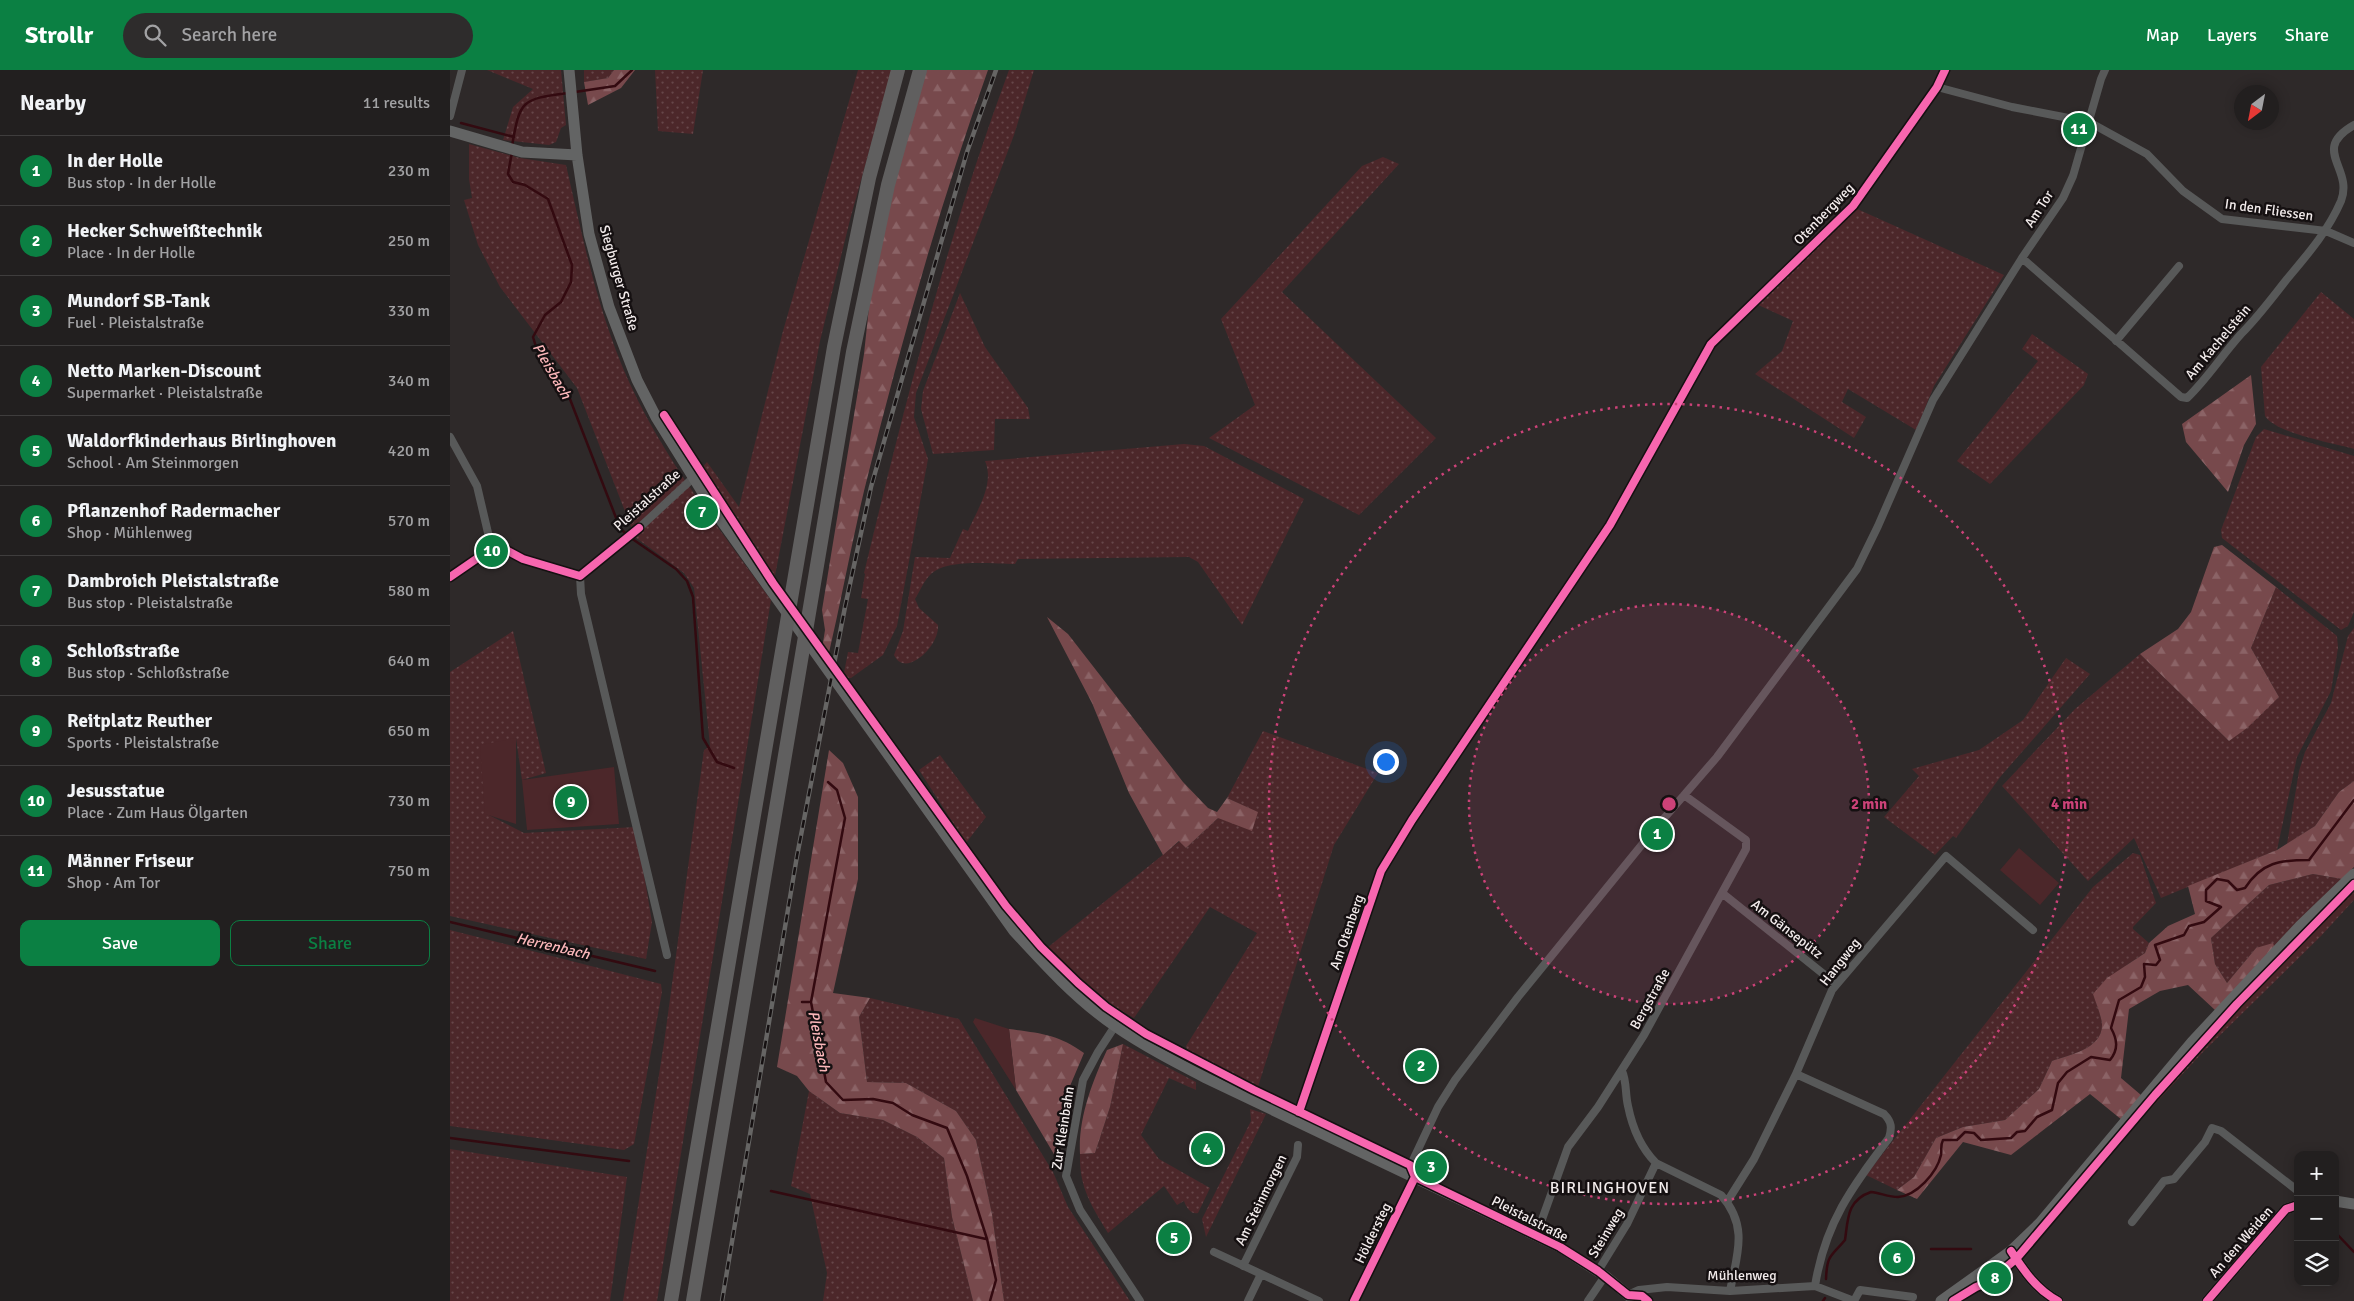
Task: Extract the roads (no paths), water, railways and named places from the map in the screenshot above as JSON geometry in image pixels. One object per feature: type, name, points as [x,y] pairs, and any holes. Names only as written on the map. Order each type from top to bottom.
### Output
[{"type":"highway","points":[[671,1301],[793,582],[850,263],[869,178],[898,70]]},
{"type":"highway","points":[[693,1301],[853,352],[869,268],[888,185],[920,70]]},
{"type":"main road","name":"Siegburger Straße","points":[[569,73],[577,155],[589,234],[609,307],[637,380],[656,417],[693,478]]},
{"type":"main road","points":[[450,131],[522,152],[577,155]]},
{"type":"main road","name":"Pleistalstraße","points":[[693,478],[1014,931],[1063,983],[1115,1026],[1149,1048],[1206,1078],[1560,1247],[1601,1274],[1632,1298]]},
{"type":"main road","points":[[1941,1301],[2011,1251],[2040,1222],[2150,1091],[2231,999],[2354,874]]},
{"type":"main road","points":[[2339,1202],[2354,1204]]},
{"type":"main road","name":"An den Weiden","points":[[2208,1301],[2286,1209],[2294,1206]]},
{"type":"main road","points":[[2011,1251],[2043,1296],[2058,1301]]},
{"type":"street","points":[[450,116],[462,70]]},
{"type":"street","name":"Otenbergweg","points":[[1449,766],[1610,525],[1711,344],[1854,206],[1937,87],[1945,70]]},
{"type":"street","name":"Am Tor","points":[[1717,757],[1857,569],[1875,534],[1933,400],[2022,258],[2063,198],[2073,176],[2106,70]]},
{"type":"street","name":"In den Fliessen","points":[[1937,87],[2012,107],[2089,122],[2147,154],[2183,192],[2222,218],[2326,231],[2354,243]]},
{"type":"street","points":[[2326,231],[2344,191],[2343,179],[2334,155],[2335,140],[2340,133],[2354,125]]},
{"type":"street","name":"Am Kachelstein","points":[[2022,258],[2181,397],[2187,398],[2326,231]]},
{"type":"street","points":[[2116,341],[2179,266]]},
{"type":"street","points":[[450,437],[477,486],[489,537],[493,543],[523,559],[580,576],[580,594],[667,954]]},
{"type":"street","name":"Pleistalstraße","points":[[580,576],[639,528],[693,478]]},
{"type":"street","points":[[450,577],[482,554],[493,543]]},
{"type":"street","name":"Höldersteg","points":[[1356,1300],[1411,1175],[1438,1107],[1455,1080],[1518,997],[1652,831],[1717,757]]},
{"type":"street","name":"Am Otenberg","points":[[1296,1120],[1381,871],[1412,820],[1449,766]]},
{"type":"street","name":"Bergstraße","points":[[1534,1235],[1540,1225],[1565,1152],[1622,1071],[1644,1035],[1746,848],[1746,840],[1684,795]]},
{"type":"street","name":"Hangweg","points":[[1727,1202],[1754,1159],[1796,1074],[1836,984],[1946,856],[2033,930]]},
{"type":"street","name":"Am Gänsepütz","points":[[1722,893],[1836,984]]},
{"type":"street","name":"Zur Kleinbahn","points":[[1115,1026],[1083,1080],[1066,1176],[1080,1210],[1140,1301]]},
{"type":"street","points":[[1622,1071],[1625,1078],[1628,1105],[1638,1137],[1656,1163],[1721,1195],[1727,1202],[1740,1233],[1730,1291]]},
{"type":"street","points":[[1796,1074],[1884,1114],[1890,1120],[1892,1129],[1889,1138],[1848,1192],[1831,1225],[1819,1258],[1815,1286]]},
{"type":"street","points":[[2132,1222],[2164,1181],[2174,1179],[2205,1142],[2212,1128],[2221,1130],[2294,1188]]},
{"type":"street","name":"Am Steinmorgen","points":[[1243,1266],[1297,1157],[1298,1145]]},
{"type":"street","name":"Steinweg","points":[[1591,1300],[1601,1274],[1656,1163]]},
{"type":"street","name":"Am Steinmorgen","points":[[1214,1252],[1319,1301]]},
{"type":"street","points":[[1248,1301],[1260,1274]]},
{"type":"street","name":"Mühlenweg","points":[[1632,1298],[1639,1290],[1667,1287],[1730,1291],[1815,1286],[1854,1301],[1860,1290],[1913,1297]]},
{"type":"waterway","name":"Pleisbach","points":[[575,92],[615,86],[632,70]]},
{"type":"waterway","name":"Pleisbach","points":[[512,146],[518,119],[525,104],[541,97],[568,93]]},
{"type":"waterway","points":[[461,123],[514,137]]},
{"type":"waterway","name":"Pleisbach","points":[[512,152],[508,174],[513,182],[525,185],[548,199],[572,265],[571,282],[561,302],[545,315],[533,337],[537,350],[568,394],[620,528],[627,535]]},
{"type":"waterway","name":"Pleisbach","points":[[631,538],[676,569],[687,581],[693,597],[703,738],[717,762],[734,768]]},
{"type":"waterway","name":"Pleisbach","points":[[828,782],[837,790],[845,818],[811,1002],[826,1082],[843,1100],[873,1099],[893,1103],[912,1115],[947,1128],[967,1176],[987,1239],[996,1280],[990,1301]]},
{"type":"waterway","points":[[1826,1279],[1829,1260],[1845,1240],[1850,1211],[1857,1200],[1871,1192],[1898,1197],[1912,1193],[1925,1182],[1935,1169],[1941,1155],[1943,1140],[1957,1140],[1965,1132],[1974,1133],[1981,1140],[2011,1138],[2017,1132],[2025,1131],[2037,1117],[2052,1110],[2058,1083],[2067,1072],[2091,1057],[2110,1060],[2113,1056],[2116,1044],[2111,1028],[2119,1000],[2141,987],[2145,977],[2144,964],[2156,965],[2160,960],[2155,945],[2184,935],[2189,926],[2204,922],[2221,907],[2206,901],[2206,890],[2217,879],[2228,881],[2237,890],[2245,888],[2251,879],[2272,864],[2309,860],[2354,800]]},
{"type":"waterway","name":"Herrenbach","points":[[450,922],[655,971]]},
{"type":"waterway","points":[[802,1002],[811,1002]]},
{"type":"waterway","points":[[450,1138],[629,1161]]},
{"type":"waterway","points":[[771,1191],[986,1239]]},
{"type":"waterway","points":[[2339,1236],[2354,1252]]},
{"type":"waterway","points":[[1931,1249],[1971,1249]]},
{"type":"railway","points":[[722,1301],[797,856],[845,607],[871,487],[967,152],[996,70]]},
{"type":"place","name":"Männer Friseur","points":[[2079,129]]},
{"type":"place","name":"Dambroich Pleistalstraße","points":[[702,512]]},
{"type":"place","name":"Jesusstatue","points":[[492,551]]},
{"type":"place","name":"Reitplatz Reuther","points":[[571,802]]},
{"type":"place","name":"In der Holle","points":[[1657,834]]},
{"type":"place","name":"Hecker Schweißtechnik","points":[[1421,1066]]},
{"type":"place","name":"Netto Marken-Discount","points":[[1207,1149]]},
{"type":"place","name":"Mundorf SB-Tank","points":[[1431,1167]]},
{"type":"place","name":"Waldorfkinderhaus Birlinghoven","points":[[1174,1238]]},
{"type":"place","name":"Pflanzenhof Radermacher","points":[[1897,1258]]},
{"type":"place","name":"Schloßstraße","points":[[1995,1278]]},
{"type":"district","name":"BIRLINGHOVEN","points":[[1610,1188]]}]
